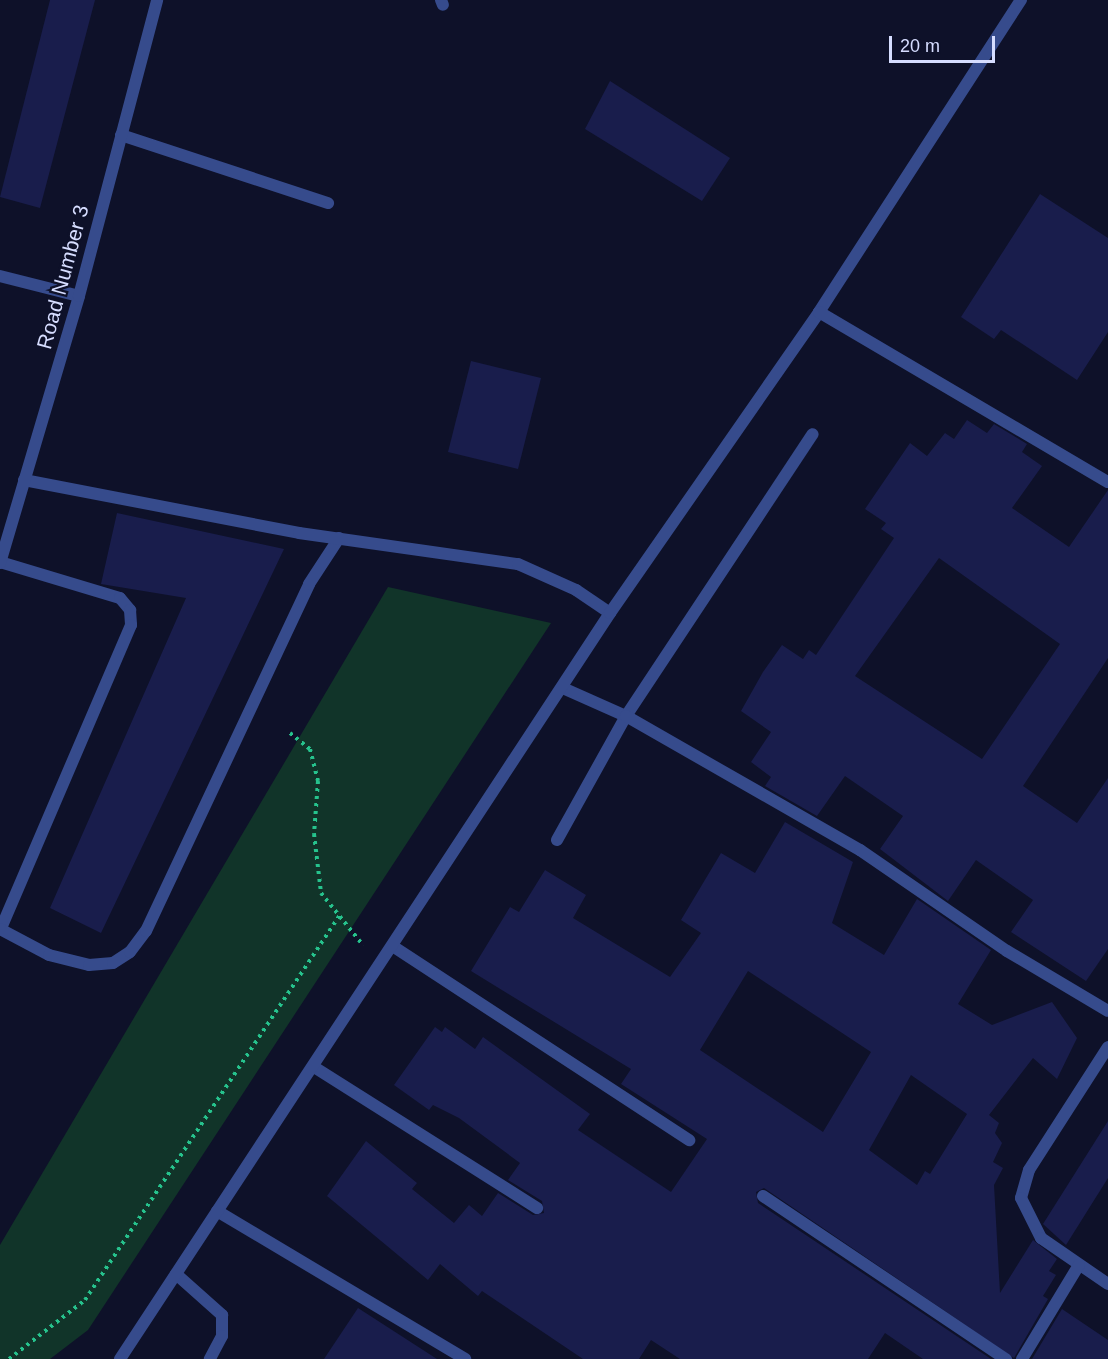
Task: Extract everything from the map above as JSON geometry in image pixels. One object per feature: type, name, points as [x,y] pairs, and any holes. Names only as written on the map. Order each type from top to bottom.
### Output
[{"type":"street","name":"Road Number 3","points":[[0,563],[79,296],[157,0]]},
{"type":"street","points":[[120,1359],[564,689],[610,614],[819,312],[1021,0]]},
{"type":"street","points":[[121,135],[328,203]]},
{"type":"street","points":[[0,276],[79,296]]},
{"type":"street","points":[[819,312],[1108,482]]},
{"type":"street","points":[[557,840],[626,716],[813,434]]},
{"type":"street","points":[[24,480],[339,538],[518,564],[576,590],[610,614]]},
{"type":"street","points":[[0,563],[120,598],[130,610],[131,625],[1,929],[49,956],[89,965],[113,963],[130,952],[146,931],[309,584],[339,538]]},
{"type":"street","points":[[564,689],[626,716],[860,850],[1007,951],[1108,1011]]},
{"type":"street","points":[[394,947],[689,1140]]},
{"type":"street","points":[[1108,1047],[1029,1170],[1021,1198],[1041,1238],[1108,1284]]},
{"type":"street","points":[[314,1067],[537,1208]]},
{"type":"street","points":[[763,1196],[1006,1359]]},
{"type":"street","points":[[217,1211],[465,1359]]},
{"type":"street","points":[[1022,1359],[1079,1265]]},
{"type":"street","points":[[176,1274],[222,1315],[222,1336],[210,1359]]},
{"type":"path","points":[[290,733],[310,749],[318,781],[316,875],[321,893],[380,966]]},
{"type":"path","points":[[9,1359],[85,1300],[340,915]]},
{"type":"green space","points":[[388,587],[551,623],[88,1330],[50,1359],[0,1359],[0,1245]]},
{"type":"building","points":[[50,0],[95,0],[40,208],[0,197]]},
{"type":"building","points":[[610,81],[730,158],[702,201],[585,129]]},
{"type":"building","points":[[1040,194],[1108,238],[1108,332],[1077,380],[1001,330],[994,339],[961,317]]},
{"type":"building","points":[[471,361],[541,378],[518,469],[448,452]]},
{"type":"building","points":[[967,420],[987,433],[994,424],[1027,444],[1022,452],[1042,466],[1012,508],[1069,547],[1108,490],[1108,658],[1023,786],[1077,823],[1108,778],[1108,949],[1086,981],[1011,932],[1033,900],[976,860],[948,901],[880,849],[903,816],[845,776],[817,816],[765,786],[771,777],[751,762],[771,732],[741,711],[763,672],[782,645],[803,659],[809,650],[816,655],[894,538],[881,529],[886,523],[865,509],[910,443],[927,456],[945,433],[954,439]],"holes":[[[939,558],[1060,644],[982,759],[855,676]]]},
{"type":"building","points":[[117,513],[284,549],[101,933],[50,908],[186,598],[101,584]]},
{"type":"building","points":[[785,822],[853,862],[832,923],[884,955],[917,899],[991,950],[958,1004],[992,1025],[1052,1002],[1077,1038],[1057,1079],[1033,1058],[989,1115],[999,1123],[995,1133],[1002,1143],[993,1162],[1003,1168],[994,1185],[1000,1293],[1033,1240],[1057,1259],[1049,1271],[1056,1275],[1043,1296],[1048,1299],[1014,1358],[764,1188],[756,1192],[758,1203],[991,1359],[923,1359],[885,1333],[868,1359],[680,1359],[651,1340],[639,1359],[583,1359],[482,1291],[478,1296],[440,1264],[428,1280],[327,1196],[366,1141],[417,1183],[412,1189],[454,1223],[469,1205],[482,1216],[498,1193],[533,1215],[544,1213],[542,1201],[508,1180],[520,1163],[459,1118],[433,1105],[429,1110],[394,1085],[435,1027],[442,1032],[445,1027],[475,1049],[483,1037],[590,1114],[578,1130],[671,1192],[707,1139],[621,1084],[631,1069],[471,971],[510,907],[519,912],[545,870],[586,895],[573,918],[670,977],[701,933],[681,920],[721,853],[755,873]],"holes":[[[748,971],[871,1052],[823,1132],[700,1050]],[[911,1075],[967,1114],[930,1174],[925,1171],[917,1185],[869,1150]]]},
{"type":"building","points":[[1108,1121],[1108,1178],[1066,1245],[1043,1224]]},
{"type":"building","points":[[358,1308],[437,1359],[324,1359]]},
{"type":"building","points":[[1062,1309],[1108,1340],[1108,1359],[1032,1359]]}]
